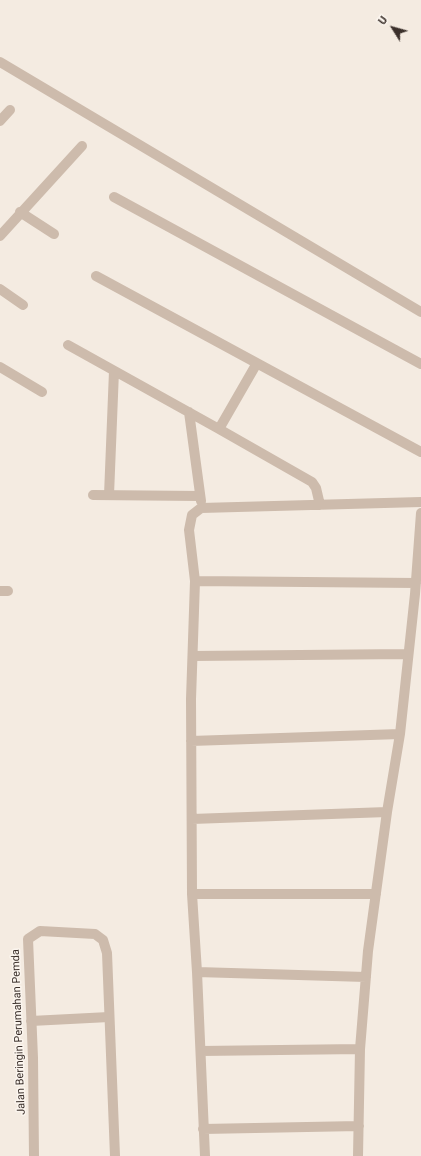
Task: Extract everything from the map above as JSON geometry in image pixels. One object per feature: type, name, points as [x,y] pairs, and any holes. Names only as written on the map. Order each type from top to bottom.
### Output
[{"type":"street","points":[[0,62],[421,312]]},
{"type":"street","points":[[0,121],[10,110]]},
{"type":"street","points":[[0,236],[20,212],[82,146]]},
{"type":"street","points":[[114,197],[421,364]]},
{"type":"street","points":[[20,212],[54,234]]},
{"type":"street","points":[[96,276],[421,452]]},
{"type":"street","points":[[0,289],[23,305]]},
{"type":"street","points":[[68,345],[312,482],[316,488],[320,505]]},
{"type":"street","points":[[219,429],[257,363]]},
{"type":"street","points":[[0,367],[42,392]]},
{"type":"street","points":[[109,495],[114,371]]},
{"type":"street","points":[[189,412],[201,508]]},
{"type":"street","points":[[93,495],[200,496]]},
{"type":"street","points":[[205,1156],[201,1051],[192,894],[191,741],[195,581],[189,530],[192,515],[201,508],[421,502]]},
{"type":"street","points":[[358,1156],[360,1049],[366,977],[386,812],[400,734],[407,654],[416,583],[421,513]]},
{"type":"street","points":[[195,581],[416,583]]},
{"type":"street","points":[[193,656],[407,654]]},
{"type":"street","points":[[191,741],[400,734]]},
{"type":"street","points":[[192,819],[386,812]]},
{"type":"street","points":[[192,894],[376,894]]},
{"type":"street","name":"Jalan Beringin Perumahan Pemda","points":[[34,1156],[28,939],[40,932],[95,934],[103,940],[107,953],[115,1156]]},
{"type":"street","points":[[197,972],[366,977]]},
{"type":"street","points":[[31,1021],[110,1017]]},
{"type":"street","points":[[201,1051],[360,1049]]},
{"type":"street","points":[[203,1129],[359,1126]]}]
